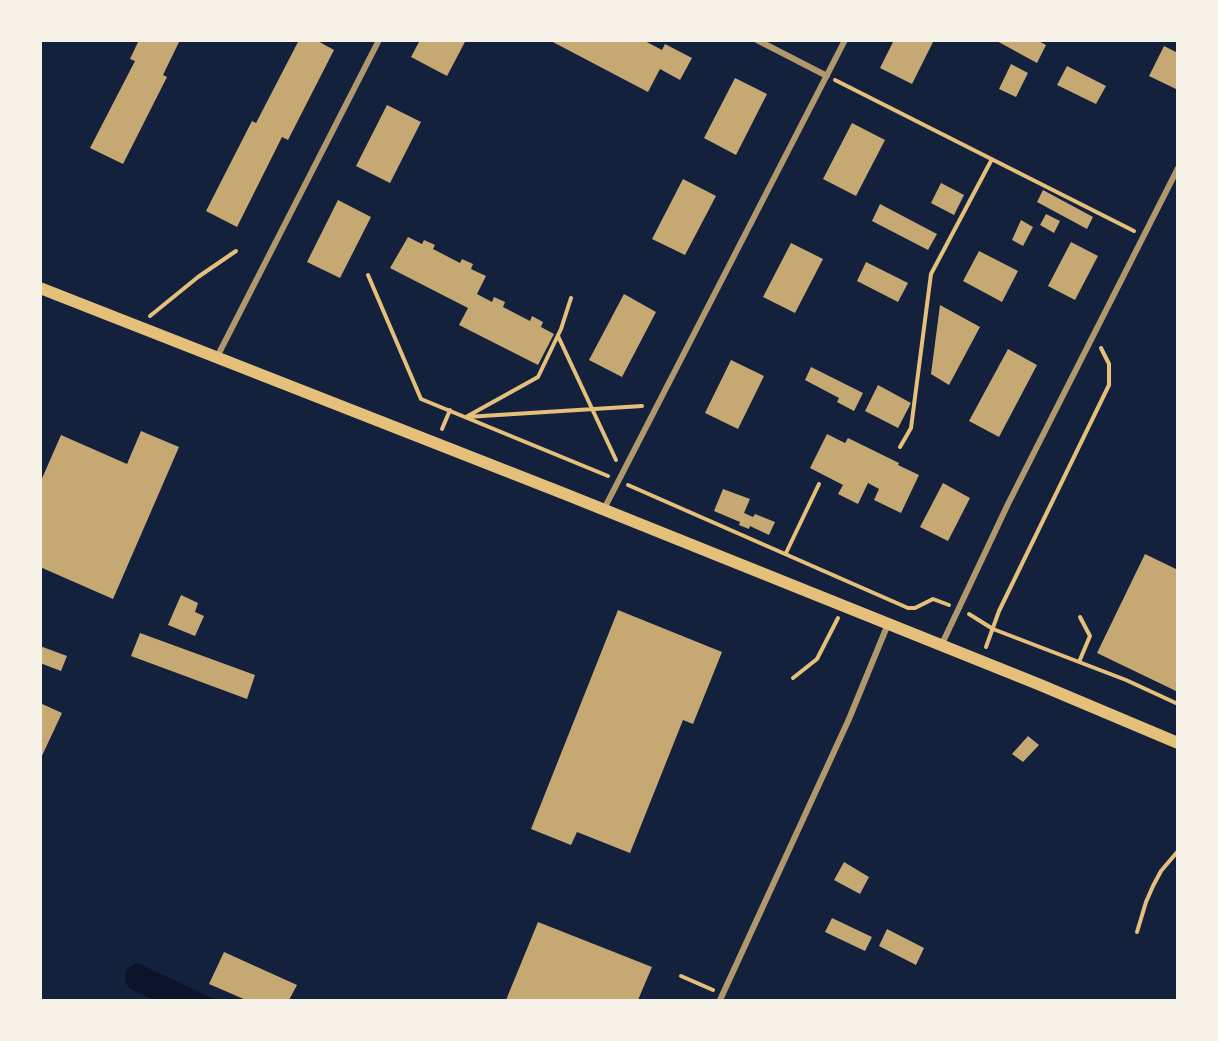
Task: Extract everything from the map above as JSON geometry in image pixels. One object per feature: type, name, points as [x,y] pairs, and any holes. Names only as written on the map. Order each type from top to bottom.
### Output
[{"type":"main road","points":[[40,288],[603,510],[1178,743]]},
{"type":"street","points":[[217,357],[379,40]]},
{"type":"street","points":[[757,40],[827,76]]},
{"type":"street","points":[[603,510],[845,40]]},
{"type":"street","points":[[941,646],[1008,504],[1178,168]]},
{"type":"street","points":[[722,997],[849,719],[888,624]]},
{"type":"path","points":[[827,76],[1143,236]]},
{"type":"path","points":[[900,447],[911,428],[931,273],[992,159]]},
{"type":"path","points":[[130,323],[154,314],[198,277],[236,251]]},
{"type":"path","points":[[368,275],[422,399],[618,481],[908,608],[915,608],[933,599],[958,609],[993,629],[1178,704]]},
{"type":"path","points":[[466,417],[537,377],[558,336],[571,298]]},
{"type":"path","points":[[980,661],[999,611],[1109,385],[1109,364],[1094,334]]},
{"type":"path","points":[[558,336],[622,473]]},
{"type":"path","points":[[466,417],[657,405]]},
{"type":"path","points":[[786,554],[819,484]]},
{"type":"path","points":[[793,678],[817,660],[852,584]]},
{"type":"path","points":[[1079,662],[1090,636],[1080,617]]},
{"type":"path","points":[[1137,932],[1153,886],[1178,851]]},
{"type":"path","points":[[681,976],[722,997]]},
{"type":"water","points":[[136,963],[216,1000],[155,1000],[130,989],[125,980],[126,970]]},
{"type":"building","points":[[139,40],[180,40],[163,75],[167,77],[123,164],[90,148],[135,61],[130,59]]},
{"type":"building","points":[[299,40],[316,40],[334,50],[288,140],[282,137],[237,227],[206,211],[252,121],[256,123]]},
{"type":"building","points":[[420,40],[466,40],[447,76],[411,57]]},
{"type":"building","points":[[549,40],[643,40],[662,50],[665,44],[692,58],[680,80],[660,69],[648,92]]},
{"type":"building","points":[[894,40],[934,40],[912,84],[880,68]]},
{"type":"building","points":[[995,40],[1037,40],[1046,45],[1037,63]]},
{"type":"building","points":[[1164,46],[1178,53],[1178,90],[1149,76]]},
{"type":"building","points":[[1011,64],[1028,73],[1016,97],[999,89]]},
{"type":"building","points":[[1067,66],[1106,86],[1096,104],[1057,85]]},
{"type":"building","points":[[735,78],[767,94],[736,155],[704,138]]},
{"type":"building","points":[[387,105],[421,122],[390,183],[356,166]]},
{"type":"building","points":[[852,123],[885,140],[856,196],[823,179]]},
{"type":"building","points":[[683,179],[716,196],[685,255],[652,239]]},
{"type":"building","points":[[941,183],[964,195],[954,215],[931,203]]},
{"type":"building","points":[[1043,190],[1093,217],[1087,229],[1037,202]]},
{"type":"building","points":[[338,200],[371,217],[340,278],[307,262]]},
{"type":"building","points":[[880,204],[937,234],[928,250],[872,221]]},
{"type":"building","points":[[1046,214],[1060,221],[1054,233],[1040,225]]},
{"type":"building","points":[[1021,220],[1033,227],[1023,246],[1012,240]]},
{"type":"building","points":[[408,237],[422,244],[424,240],[435,245],[433,249],[460,263],[462,259],[473,264],[471,269],[486,276],[477,294],[492,302],[494,297],[505,302],[503,307],[530,321],[532,316],[543,322],[541,327],[554,334],[538,365],[459,325],[468,308],[390,268]]},
{"type":"building","points":[[1071,242],[1098,256],[1075,300],[1048,286]]},
{"type":"building","points":[[791,243],[823,259],[795,313],[763,297]]},
{"type":"building","points":[[979,251],[1018,271],[1002,302],[963,281]]},
{"type":"building","points":[[866,262],[908,283],[898,302],[857,281]]},
{"type":"building","points":[[624,294],[656,312],[622,377],[589,360]]},
{"type":"building","points":[[940,305],[980,327],[949,385],[931,374]]},
{"type":"building","points":[[1008,349],[1037,365],[999,437],[969,421]]},
{"type":"building","points":[[731,360],[764,376],[738,429],[705,413]]},
{"type":"building","points":[[811,367],[863,393],[854,411],[837,402],[839,398],[805,380]]},
{"type":"building","points":[[878,385],[911,403],[898,428],[865,411]]},
{"type":"building","points":[[141,431],[179,447],[113,599],[40,567],[40,483],[61,435],[127,464]]},
{"type":"building","points":[[827,434],[845,443],[848,438],[919,475],[901,513],[874,500],[879,489],[868,483],[858,504],[838,494],[843,485],[810,468]]},
{"type":"building","points":[[943,483],[970,498],[948,541],[920,527]]},
{"type":"building","points":[[723,489],[750,499],[744,513],[753,517],[755,514],[775,522],[769,535],[750,526],[749,529],[739,525],[740,522],[714,511]]},
{"type":"building","points":[[1145,554],[1178,570],[1178,692],[1097,653]]},
{"type":"building","points":[[181,595],[198,603],[195,612],[204,616],[195,636],[168,625]]},
{"type":"building","points":[[618,610],[722,652],[693,724],[683,720],[630,853],[577,832],[571,845],[531,829]]},
{"type":"building","points":[[140,633],[255,675],[247,699],[131,656]]},
{"type":"building","points":[[40,646],[67,656],[61,671],[40,663]]},
{"type":"building","points":[[40,703],[62,713],[40,760]]},
{"type":"building","points":[[1028,736],[1039,745],[1023,762],[1012,754]]},
{"type":"building","points":[[844,862],[869,877],[860,894],[834,880]]},
{"type":"building","points":[[832,918],[872,937],[865,951],[825,932]]},
{"type":"building","points":[[538,922],[652,967],[638,1000],[506,1000]]},
{"type":"building","points":[[887,929],[924,948],[916,965],[879,946]]},
{"type":"building","points":[[224,952],[297,985],[289,1000],[246,1000],[209,984]]}]
